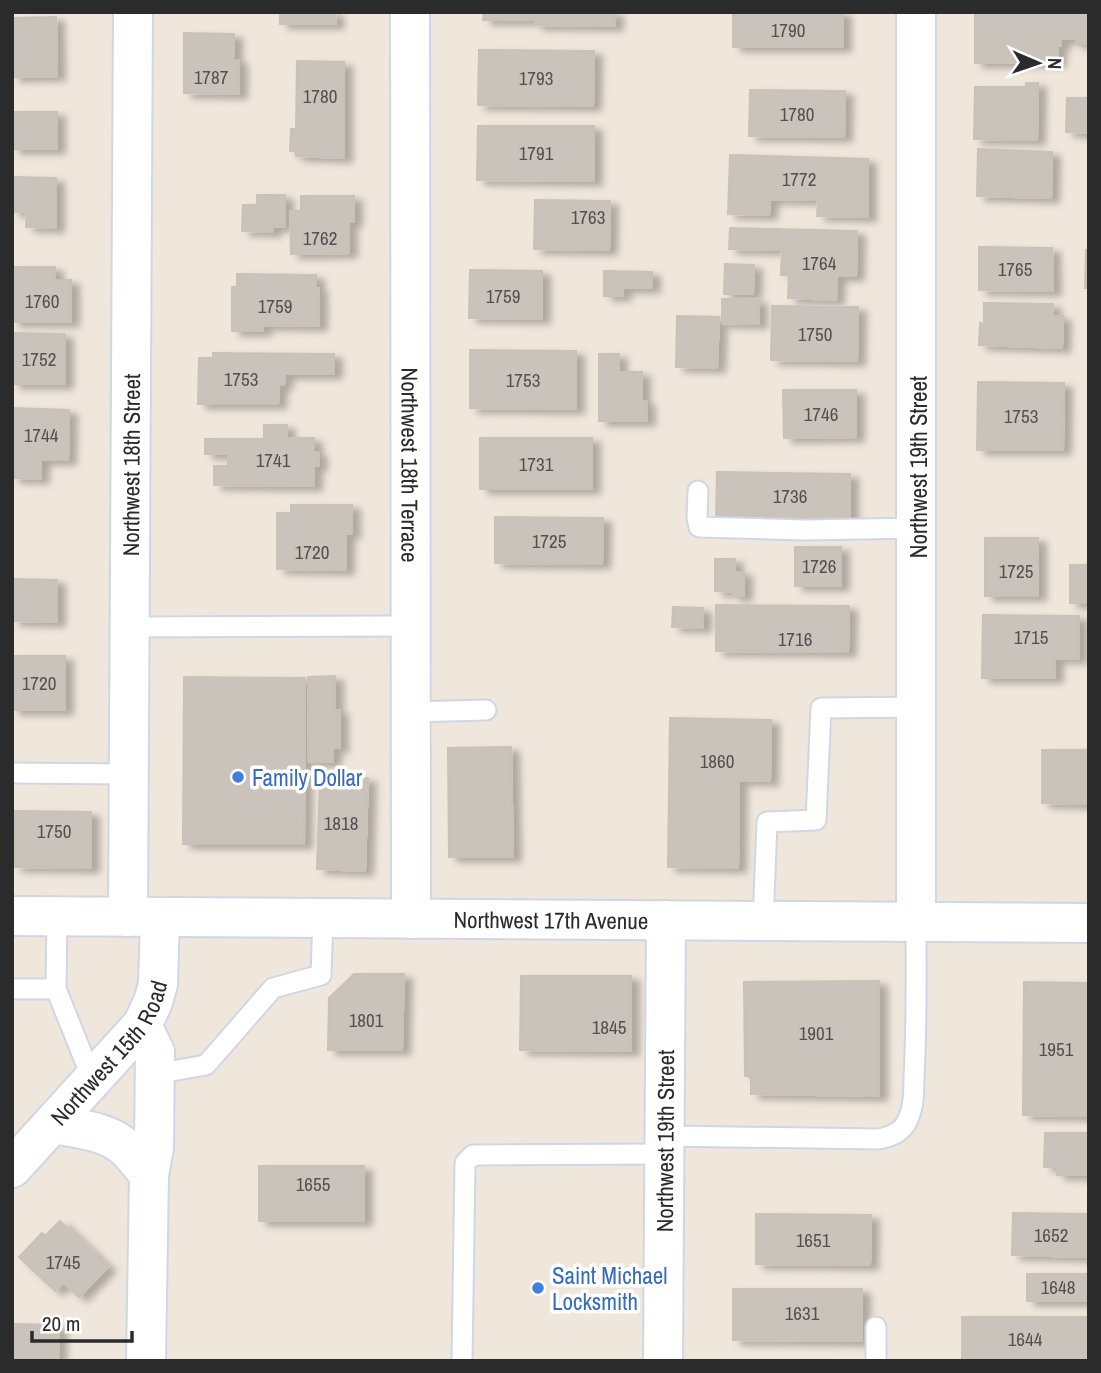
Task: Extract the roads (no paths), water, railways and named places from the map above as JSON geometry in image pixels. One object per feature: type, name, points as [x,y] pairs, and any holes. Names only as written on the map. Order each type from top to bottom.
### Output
[{"type":"street","name":"Northwest 18th Street","points":[[133,12],[129,774],[144,917]]},
{"type":"street","name":"Northwest 18th Terrace","points":[[410,12],[411,919]]},
{"type":"street","name":"Northwest 19th Street","points":[[916,12],[916,923]]},
{"type":"street","name":"Northwest 17th Avenue","points":[[12,916],[1089,923]]},
{"type":"street","name":"Northwest 15th Road","points":[[12,1168],[142,1025],[157,994],[144,917]]},
{"type":"street","name":"Northwest 19th Street","points":[[663,1361],[666,920]]},
{"type":"street","points":[[142,1025],[155,1052],[154,1147],[149,1175],[146,1361]]},
{"type":"street","points":[[54,1124],[92,1131],[126,1147],[149,1175]]},
{"type":"lane","points":[[698,491],[699,527],[804,530],[918,528]]},
{"type":"lane","points":[[129,627],[411,626]]},
{"type":"lane","points":[[763,922],[767,822],[816,820],[821,708],[918,707]]},
{"type":"lane","points":[[411,712],[486,710]]},
{"type":"lane","points":[[12,773],[129,774]]},
{"type":"lane","points":[[57,916],[56,989],[93,1081]]},
{"type":"lane","points":[[155,1074],[206,1065],[273,988],[321,975],[323,919]]},
{"type":"lane","points":[[461,1361],[465,1163],[473,1155],[889,1137],[900,1131],[912,1110],[916,923]]},
{"type":"lane","points":[[12,989],[56,989]]},
{"type":"lane","points":[[876,1327],[876,1361]]},
{"type":"place","name":"Family Dollar","points":[[238,777]]},
{"type":"place","name":"Saint Michael Locksmith","points":[[538,1288]]}]
